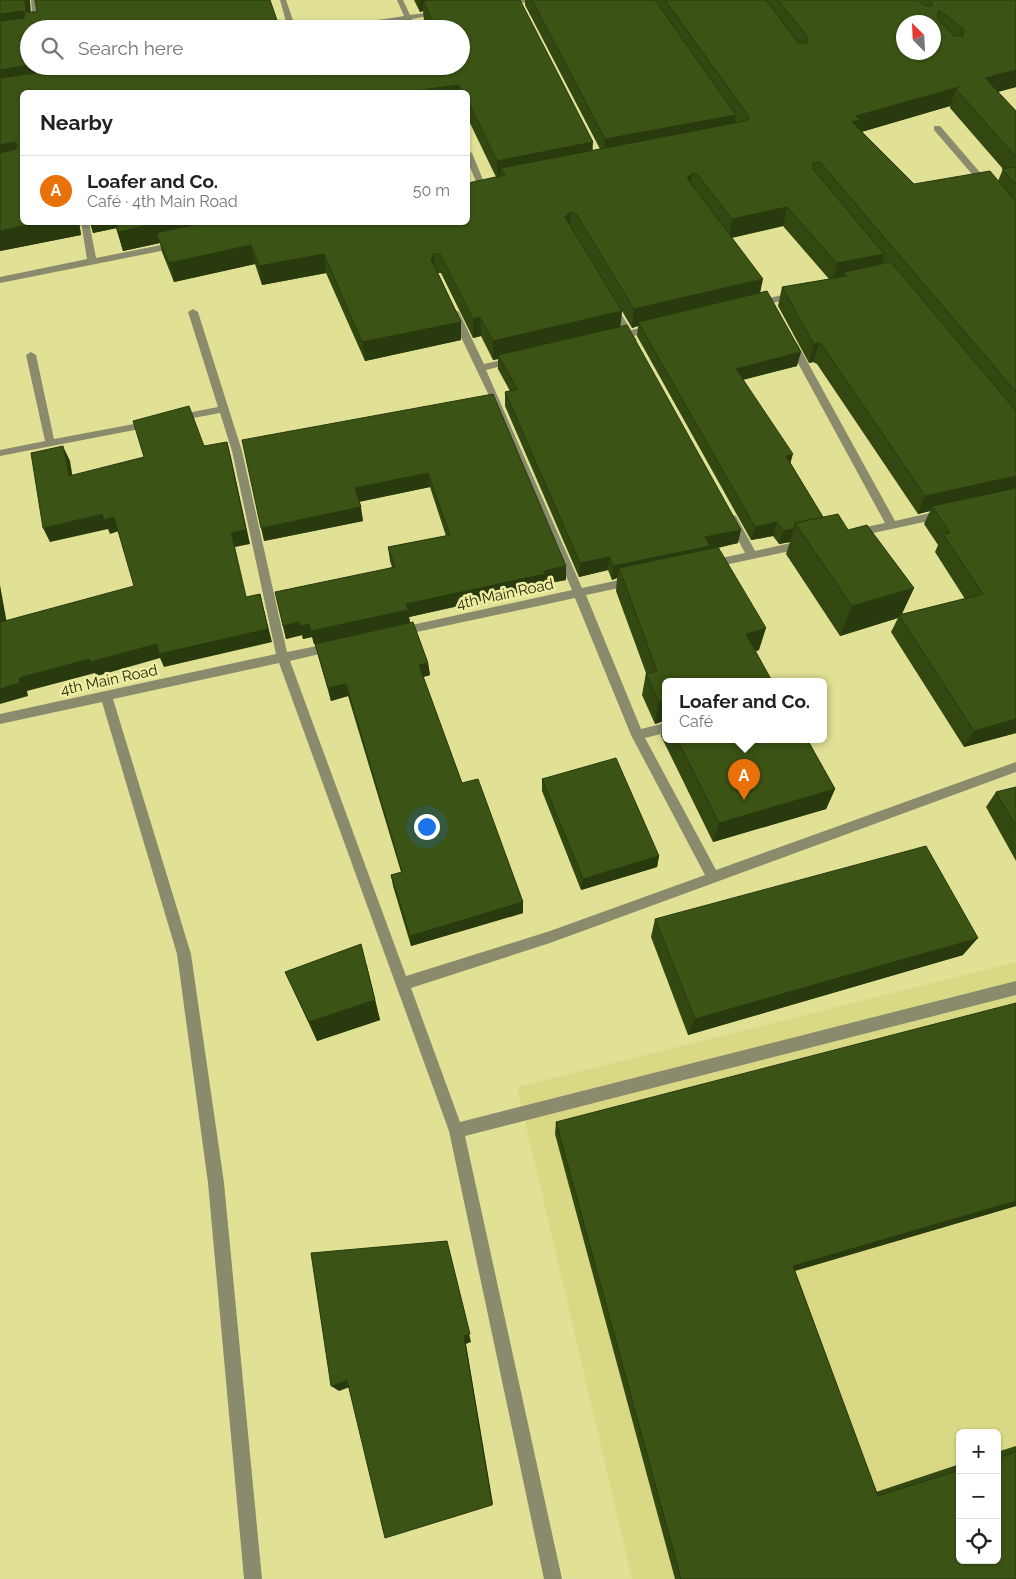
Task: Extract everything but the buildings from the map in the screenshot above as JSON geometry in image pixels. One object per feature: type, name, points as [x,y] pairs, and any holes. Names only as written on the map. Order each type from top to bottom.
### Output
[{"type":"street","points":[[283,0],[289,20]]},
{"type":"street","points":[[400,0],[408,18]]},
{"type":"street","points":[[499,5],[516,1],[536,0]]},
{"type":"street","points":[[516,1],[521,11]]},
{"type":"street","points":[[36,20],[34,3],[44,6]]},
{"type":"street","points":[[393,20],[444,12]]},
{"type":"street","points":[[47,75],[49,89]]},
{"type":"street","points":[[311,75],[317,90]]},
{"type":"street","points":[[937,128],[992,192]]},
{"type":"street","points":[[470,159],[479,187],[492,185]]},
{"type":"street","points":[[86,225],[92,261]]},
{"type":"street","points":[[0,280],[188,242]]},
{"type":"street","points":[[750,305],[805,293]]},
{"type":"street","points":[[609,301],[638,351]]},
{"type":"street","points":[[450,302],[481,368],[492,403],[580,592],[637,735],[713,877]]},
{"type":"street","points":[[193,312],[225,409],[242,450],[283,658],[456,1131],[553,1579]]},
{"type":"street","points":[[610,338],[666,325]]},
{"type":"street","points":[[787,335],[892,525]]},
{"type":"street","points":[[31,355],[50,443]]},
{"type":"street","points":[[481,368],[526,358]]},
{"type":"street","points":[[0,453],[225,409]]},
{"type":"street","points":[[845,535],[959,510]]},
{"type":"street","points":[[728,513],[752,555]]},
{"type":"street","points":[[704,566],[817,541]]},
{"type":"street","name":"4th Main Road","points":[[388,635],[647,578]]},
{"type":"street","name":"4th Main Road","points":[[0,719],[341,645]]},
{"type":"street","points":[[106,696],[184,954],[216,1183],[253,1579]]},
{"type":"street","points":[[637,735],[662,729]]},
{"type":"street","points":[[403,984],[550,937],[1016,767]]},
{"type":"street","points":[[456,1131],[1016,988]]},
{"type":"shaded area","points":[[1016,962],[1016,1579],[632,1579],[517,1087]]},
{"type":"place","name":"Loafer and Co.","points":[[744,800]]}]
